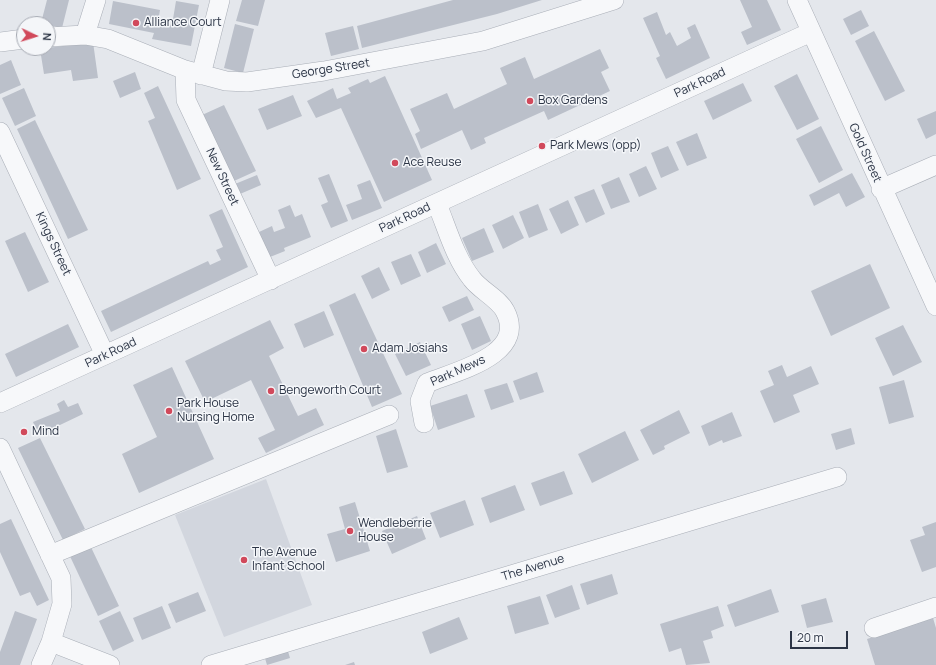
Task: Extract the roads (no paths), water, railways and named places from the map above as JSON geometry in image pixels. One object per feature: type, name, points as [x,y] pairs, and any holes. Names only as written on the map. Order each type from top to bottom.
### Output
[{"type":"street","points":[[86,35],[96,0]]},
{"type":"street","name":"New Street","points":[[220,0],[193,72],[186,100],[271,280]]},
{"type":"street","name":"George Street","points":[[56,37],[86,35],[108,39],[193,72],[226,81],[248,82],[324,71],[483,41],[614,0]]},
{"type":"street","name":"Gold Street","points":[[797,0],[881,189],[936,306]]},
{"type":"street","name":"Park Road","points":[[0,403],[810,32]]},
{"type":"street","points":[[0,42],[16,40]]},
{"type":"street","name":"Kings Street","points":[[0,132],[105,355]]},
{"type":"street","points":[[881,189],[936,165]]},
{"type":"street","name":"Park Mews","points":[[424,423],[420,401],[427,383],[488,359],[505,345],[510,328],[505,310],[472,279],[456,251],[437,204]]},
{"type":"street","points":[[50,555],[389,415]]},
{"type":"street","points":[[0,448],[61,578],[62,604],[51,642],[41,665]]},
{"type":"street","name":"The Avenue","points":[[211,665],[236,662],[837,477]]},
{"type":"street","points":[[874,628],[936,607]]},
{"type":"street","points":[[51,642],[110,665]]},
{"type":"place","name":"Alliance Court","points":[[136,23]]},
{"type":"place","name":"Box Gardens","points":[[530,101]]},
{"type":"place","name":"Park Mews (opp)","points":[[542,146]]},
{"type":"place","name":"Ace Reuse","points":[[395,163]]},
{"type":"place","name":"Adam Josiahs","points":[[364,349]]},
{"type":"place","name":"Bengeworth Court","points":[[271,391]]},
{"type":"place","name":"Park House Nursing Home","points":[[169,411]]},
{"type":"place","name":"Mind","points":[[24,432]]},
{"type":"place","name":"Wendleberrie House","points":[[350,531]]},
{"type":"place","name":"The Avenue Infant School","points":[[244,560]]}]
